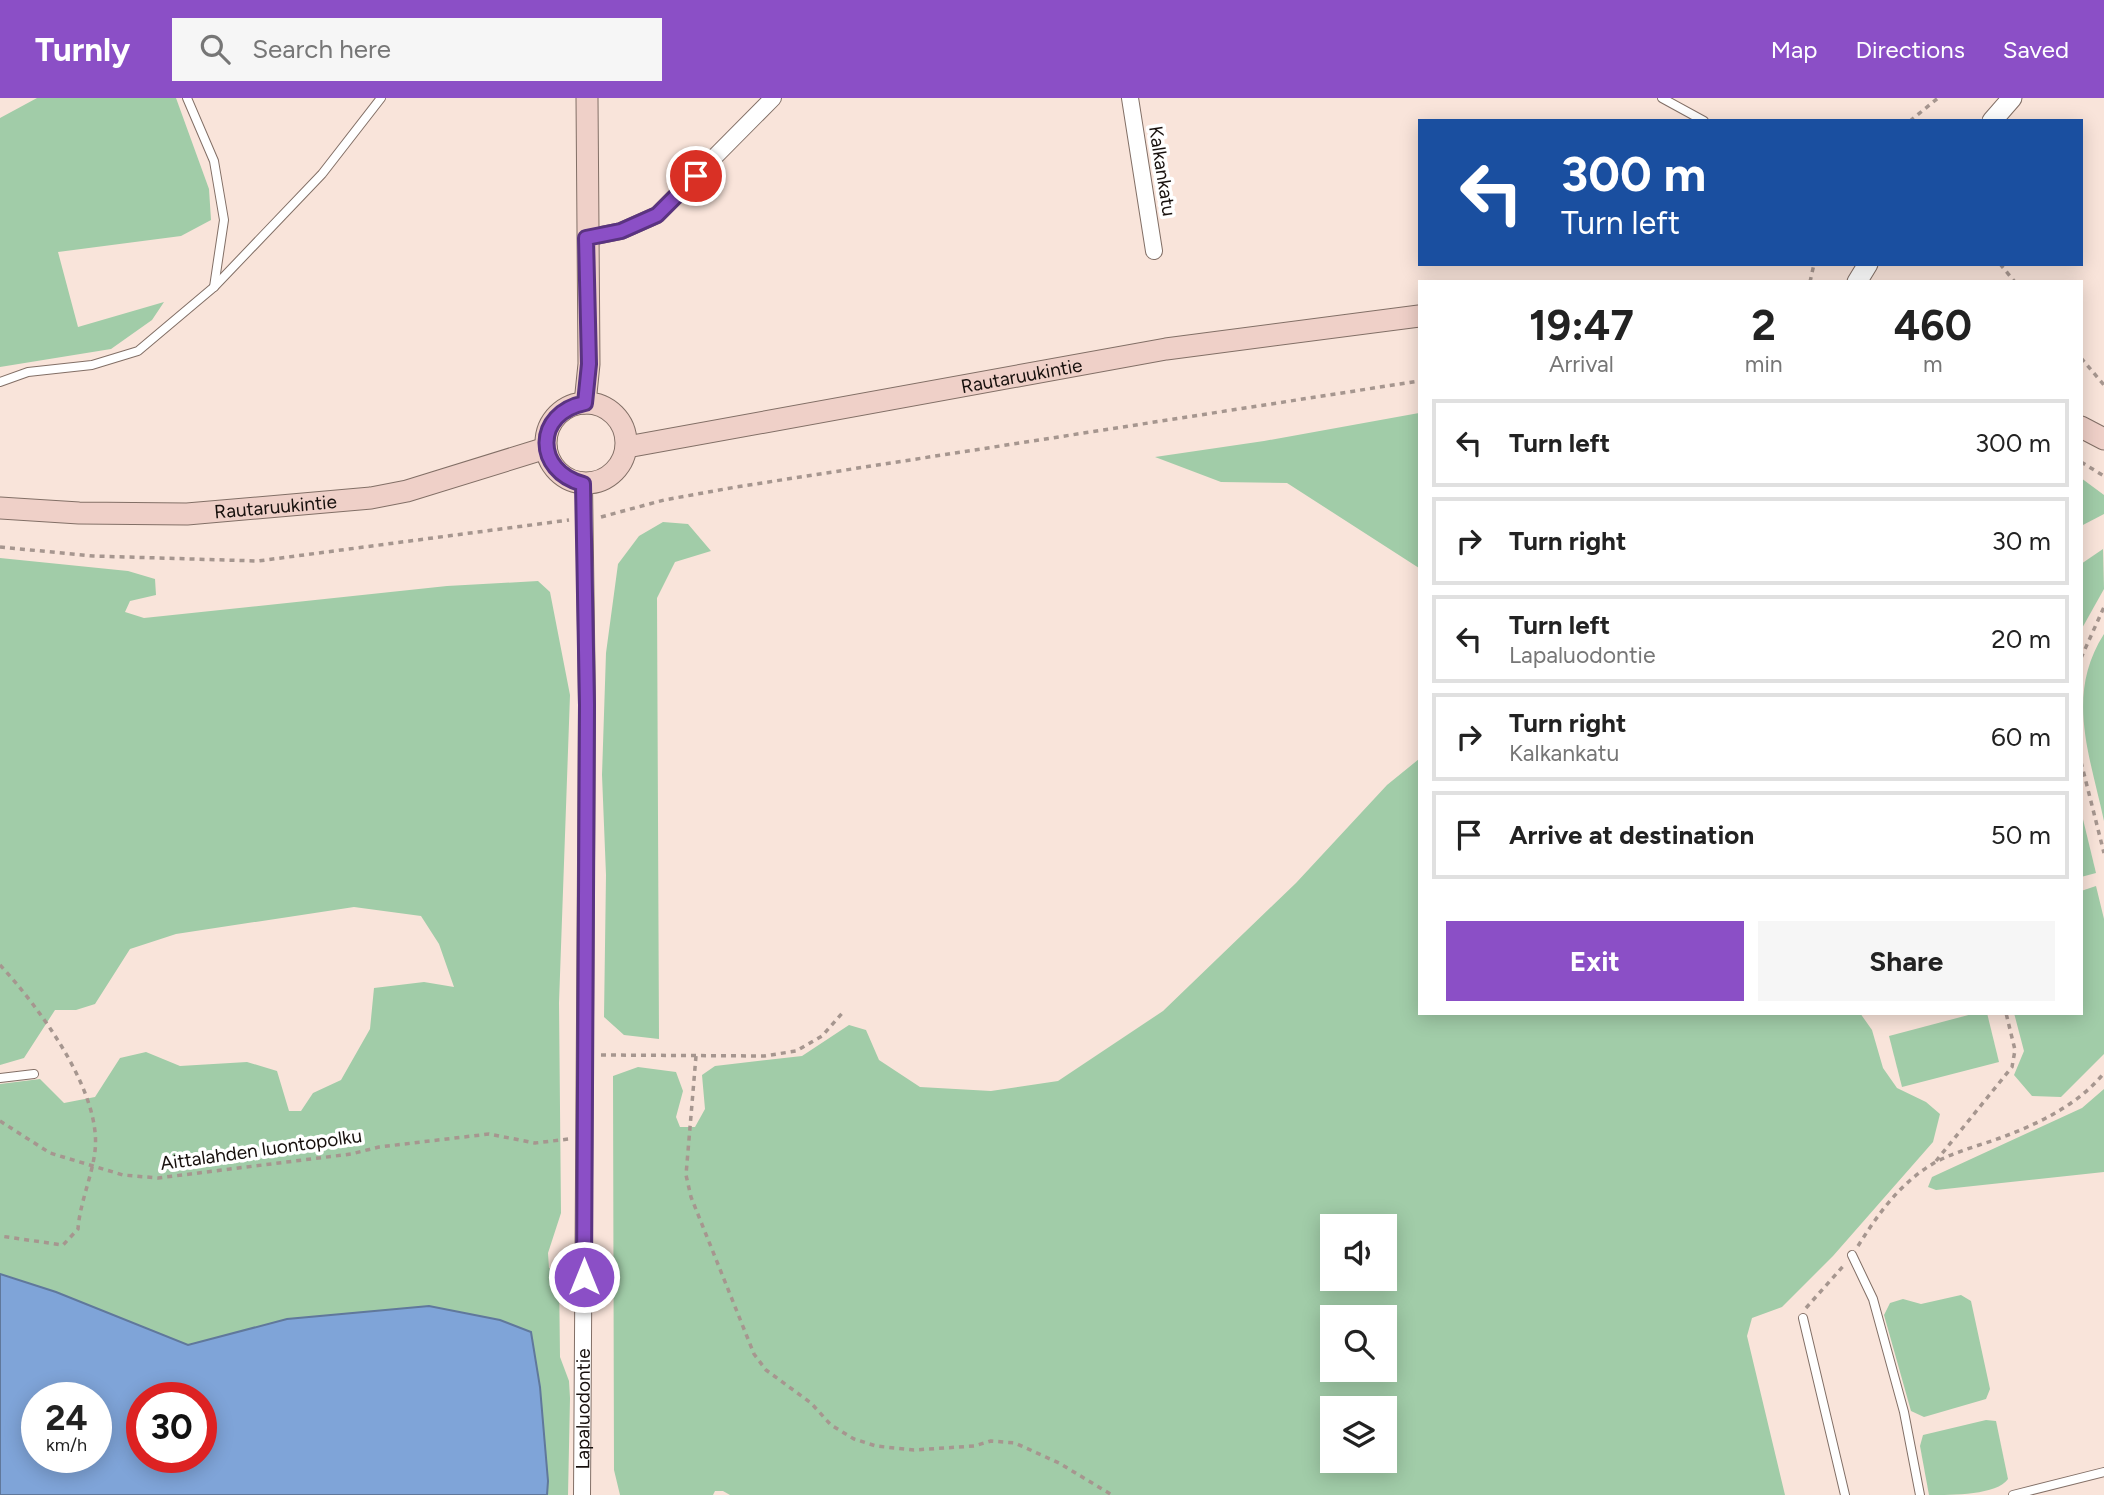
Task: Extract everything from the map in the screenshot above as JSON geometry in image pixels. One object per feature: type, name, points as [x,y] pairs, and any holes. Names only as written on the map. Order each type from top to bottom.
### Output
[{"type":"main road","points":[[585,403],[589,364],[587,98]]},
{"type":"main road","name":"Rautaruukintie","points":[[626,447],[1166,349],[1418,316]]},
{"type":"main road","points":[[585,403],[610,411],[625,433],[626,447],[617,470],[596,483],[583,484],[559,472],[546,448],[552,422],[572,406],[585,403]]},
{"type":"main road","points":[[2083,428],[2104,439]]},
{"type":"main road","name":"Rautaruukintie","points":[[0,508],[79,513],[187,513],[371,498],[408,491],[546,448]]},
{"type":"street","points":[[586,238],[621,231],[657,215],[773,98]]},
{"type":"street","name":"Kalkankatu","points":[[1130,98],[1154,251]]},
{"type":"street","points":[[1994,119],[2012,98]]},
{"type":"street","name":"Lapaluodontie","points":[[582,1495],[587,705],[583,484]]},
{"type":"lane","points":[[187,98],[214,161],[224,220],[214,287]]},
{"type":"lane","points":[[0,382],[28,372],[92,365],[138,351],[214,287],[322,174],[382,98]]},
{"type":"lane","points":[[1662,98],[1700,119]]},
{"type":"lane","points":[[0,1079],[34,1074]]},
{"type":"lane","points":[[1852,1255],[1873,1298],[1904,1412],[1920,1495]]},
{"type":"lane","points":[[1802,1318],[1845,1495]]},
{"type":"lane","points":[[2014,1495],[2104,1472]]},
{"type":"path","points":[[1912,119],[1938,98]]},
{"type":"path","points":[[2002,266],[2013,280]]},
{"type":"path","points":[[2083,360],[2104,385]]},
{"type":"path","points":[[0,547],[93,556],[258,561],[350,551],[537,523],[583,520],[664,500],[762,482],[1418,381]]},
{"type":"path","points":[[2083,463],[2104,476]]},
{"type":"path","points":[[2083,654],[2104,607]]},
{"type":"path","points":[[2083,770],[2104,853]]},
{"type":"path","points":[[0,965],[50,1028],[95,1116],[96,1152],[79,1212],[78,1229],[63,1245],[0,1236]]},
{"type":"path","points":[[585,1055],[764,1056],[796,1051],[822,1035],[844,1011]]},
{"type":"path","points":[[1934,1163],[2012,1067],[2015,1050],[2006,1015]]},
{"type":"path","points":[[696,1056],[686,1175],[691,1198],[742,1331],[766,1370],[811,1403],[831,1425],[854,1439],[876,1446],[914,1450],[974,1446],[1003,1440],[1059,1463],[1112,1495]]},
{"type":"path","points":[[1802,1318],[1813,1300],[1852,1255],[1883,1209],[1904,1185],[1934,1163],[2046,1118],[2079,1097],[2104,1073]]},
{"type":"path","name":"Aittalahden luontopolku","points":[[0,1121],[50,1153],[122,1175],[158,1178],[351,1154],[442,1138],[489,1134],[535,1143],[586,1137]]},
{"type":"green space","points":[[37,98],[176,98],[209,189],[211,220],[181,236],[58,252],[78,327],[164,302],[152,320],[111,349],[0,367],[0,118]]},
{"type":"green space","points":[[1418,413],[1418,567],[1287,483],[1221,482],[1155,457],[1264,441]]},
{"type":"green space","points":[[2083,479],[2104,495],[2104,514],[2083,525]]},
{"type":"green space","points":[[663,522],[688,524],[711,551],[675,562],[657,598],[659,1039],[624,1035],[604,1017],[606,875],[602,775],[606,653],[618,564],[639,536]]},
{"type":"green space","points":[[2103,549],[2104,589],[2083,626],[2083,563]]},
{"type":"green space","points":[[0,558],[128,571],[155,579],[156,595],[130,601],[125,612],[144,618],[447,586],[538,581],[550,592],[570,695],[559,1003],[561,1213],[548,1253],[549,1268],[559,1276],[560,1357],[569,1381],[568,1495],[547,1495],[540,1387],[531,1332],[500,1320],[467,1315],[222,1338],[188,1345],[56,1292],[0,1274],[0,1084],[40,1079],[64,1103],[95,1097],[120,1058],[146,1052],[180,1066],[247,1062],[277,1071],[289,1111],[301,1111],[313,1093],[341,1080],[370,1029],[374,988],[424,982],[454,987],[439,944],[421,916],[354,907],[176,934],[130,949],[95,1004],[76,1010],[55,1010],[24,1058],[0,1065]]},
{"type":"green space","points":[[2104,634],[2104,821],[2088,749],[2083,703],[2092,657]]},
{"type":"green space","points":[[1418,760],[1418,1015],[1861,1015],[1872,1030],[1883,1068],[1897,1088],[1926,1102],[1940,1114],[1933,1142],[1833,1256],[1782,1307],[1752,1318],[1747,1336],[1785,1495],[730,1495],[715,1491],[713,1495],[620,1495],[614,1470],[613,1076],[638,1067],[676,1072],[683,1091],[676,1117],[680,1127],[695,1127],[705,1109],[702,1075],[715,1066],[802,1056],[849,1025],[866,1030],[879,1060],[920,1087],[991,1091],[1058,1081],[1163,1011],[1296,883],[1387,785]]},
{"type":"green space","points":[[2083,819],[2096,873],[2083,876]]},
{"type":"green space","points":[[2096,886],[2104,919],[2104,1054],[2061,1097],[2032,1096],[2014,1075],[2024,1051],[2015,1015],[2083,1015],[2083,890]]},
{"type":"green space","points":[[1968,1015],[1987,1015],[1999,1062],[1902,1087],[1889,1036]]},
{"type":"green space","points":[[2104,1089],[2104,1172],[1936,1190],[1928,1187],[1932,1177],[2082,1108]]},
{"type":"green space","points":[[1961,1295],[1971,1301],[1990,1389],[1986,1399],[1924,1417],[1911,1411],[1884,1315],[1890,1303],[1903,1299],[1921,1304]]},
{"type":"green space","points":[[1986,1420],[1996,1421],[2008,1479],[1984,1491],[1929,1495],[1920,1446],[1923,1435]]},
{"type":"water","points":[[0,1274],[56,1292],[188,1345],[287,1319],[429,1306],[500,1320],[531,1332],[540,1387],[547,1495],[0,1495]]},
{"type":"route","points":[[584,1277],[587,705],[583,484],[570,480],[550,461],[546,448],[547,435],[552,422],[561,413],[572,406],[585,403],[589,364],[586,238],[621,231],[657,215],[696,176]]}]
